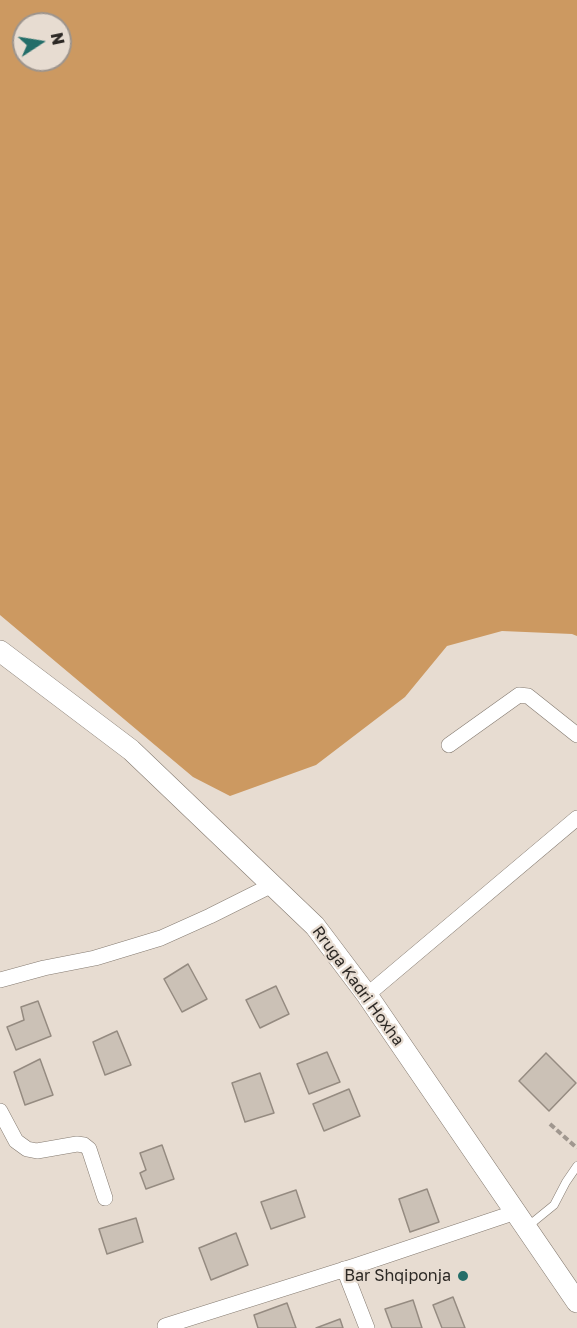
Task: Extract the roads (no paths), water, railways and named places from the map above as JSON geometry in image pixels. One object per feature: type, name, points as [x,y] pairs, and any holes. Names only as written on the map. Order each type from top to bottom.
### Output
[{"type":"main road","name":"Rruga Kadri Hoxha","points":[[0,651],[130,750],[315,926],[367,995],[577,1302]]},
{"type":"street","points":[[449,746],[519,695],[528,696],[577,735]]},
{"type":"street","points":[[367,995],[577,818]]},
{"type":"street","points":[[0,980],[95,958],[161,938],[272,885]]},
{"type":"street","points":[[0,1112],[16,1142],[27,1149],[37,1151],[76,1144],[84,1145],[89,1149],[105,1198]]},
{"type":"street","points":[[165,1326],[344,1269],[521,1220]]},
{"type":"street","points":[[344,1269],[367,1328]]},
{"type":"lane","points":[[521,1220],[554,1205],[577,1166]]},
{"type":"place","name":"Bar Shqiponja","points":[[463,1276]]}]
